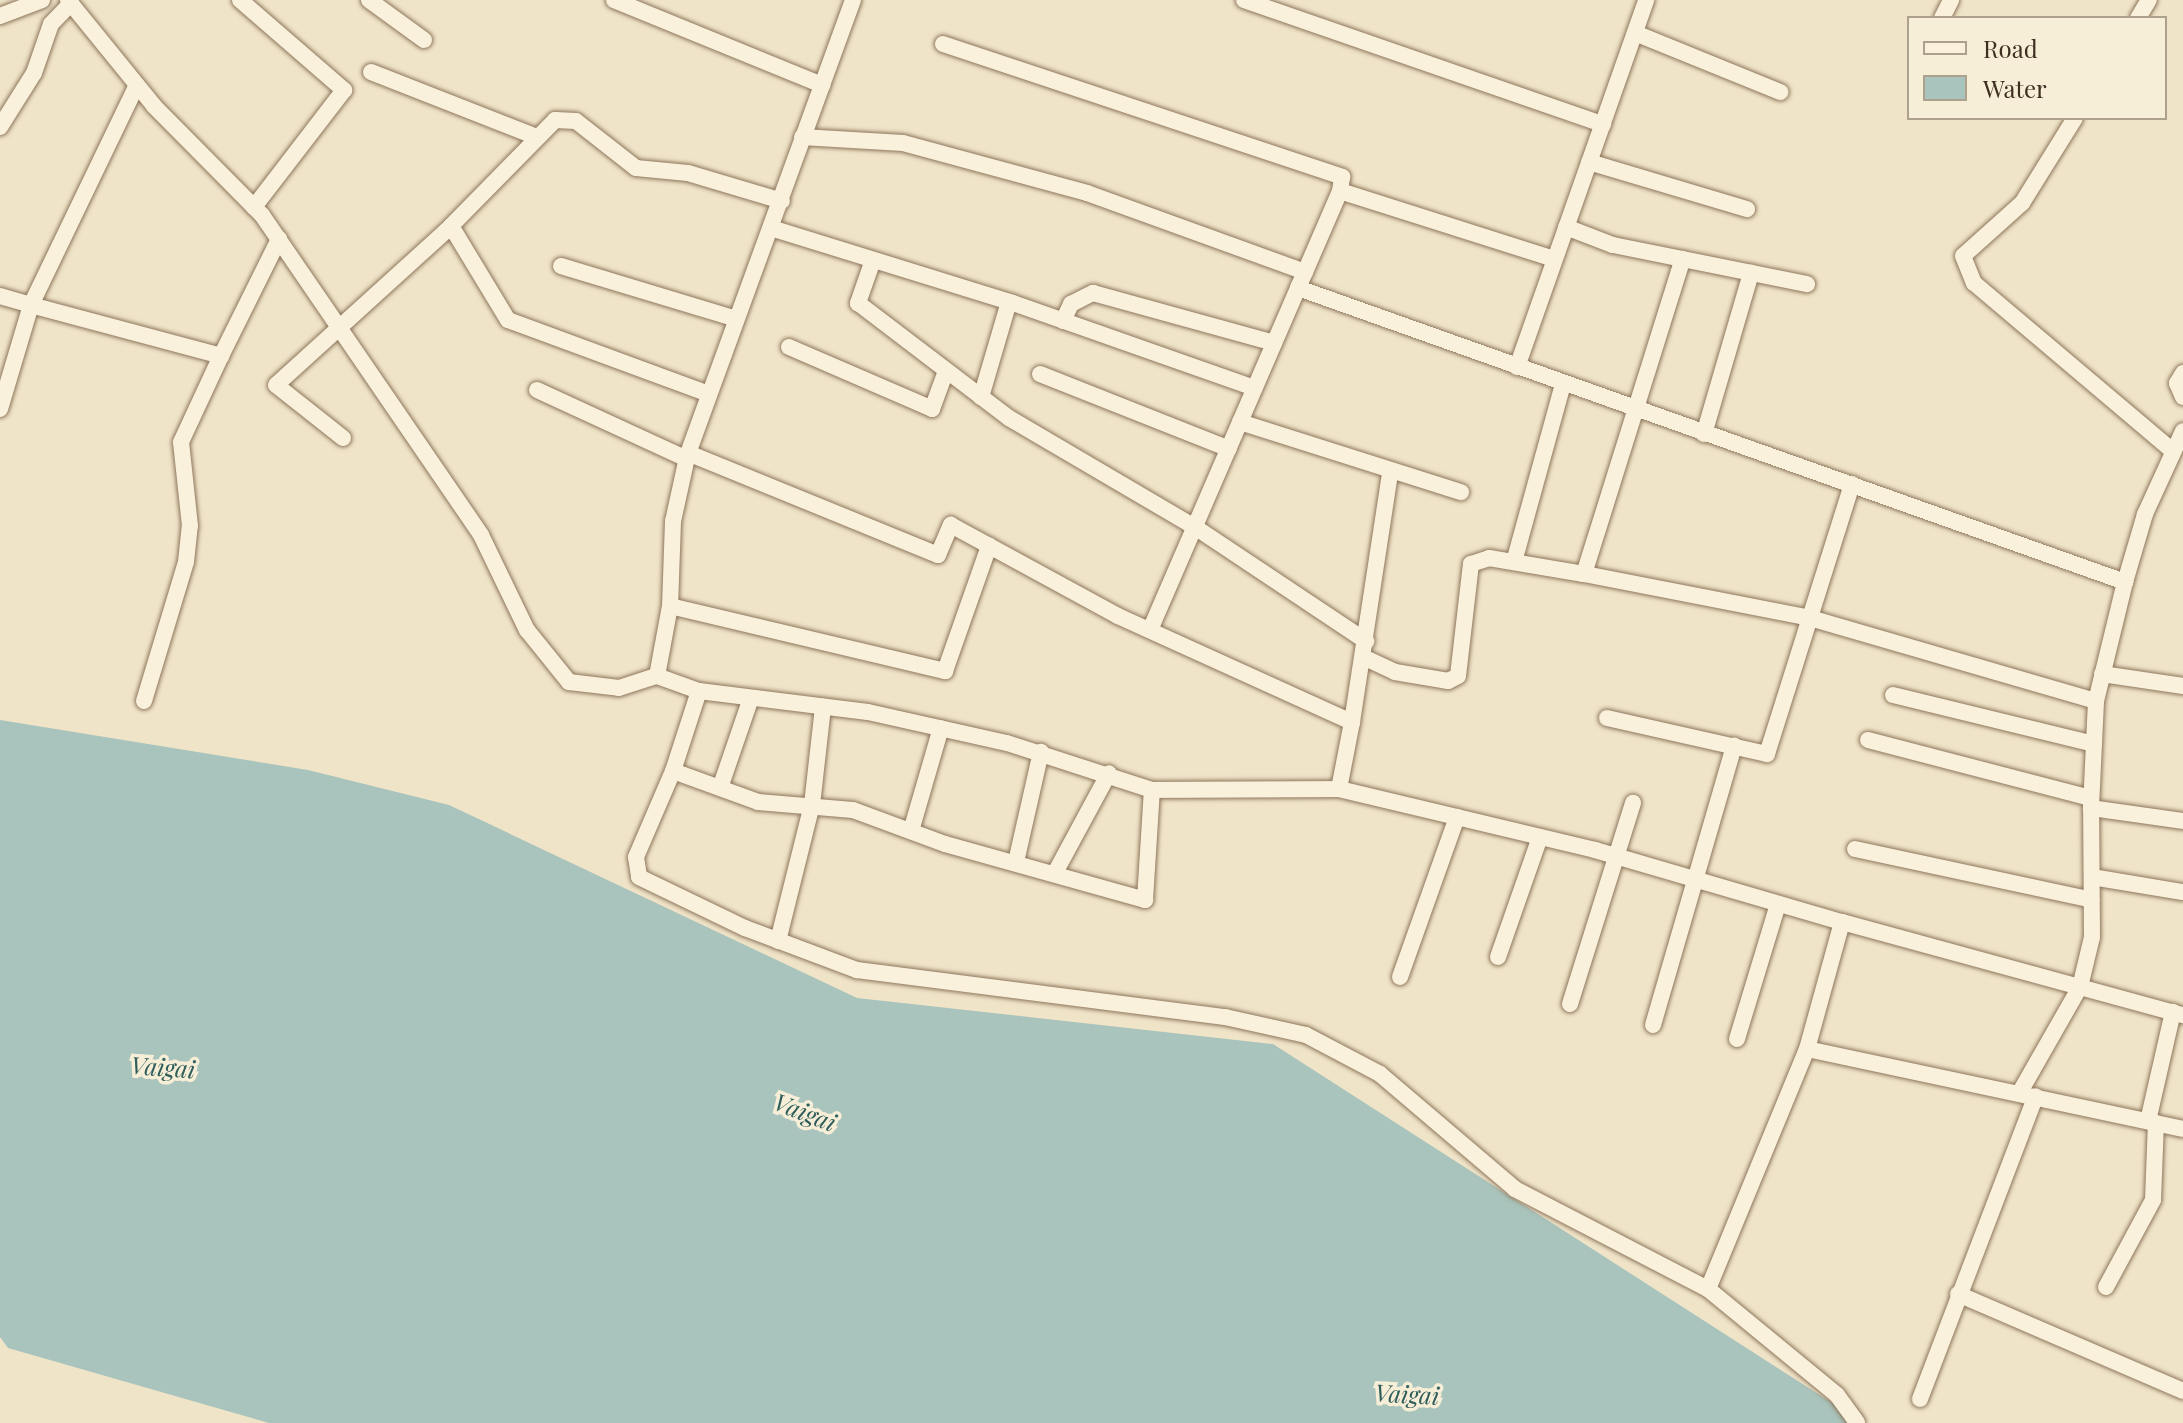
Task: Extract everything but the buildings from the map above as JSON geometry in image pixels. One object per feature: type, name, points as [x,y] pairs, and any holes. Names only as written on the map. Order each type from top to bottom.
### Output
[{"type":"street","points":[[0,16],[42,0]]},
{"type":"street","points":[[240,0],[344,90],[254,207]]},
{"type":"street","points":[[369,0],[424,40]]},
{"type":"street","points":[[614,0],[822,85]]},
{"type":"street","points":[[1244,0],[1603,124]]},
{"type":"street","points":[[1517,367],[1646,0]]},
{"type":"street","points":[[657,676],[670,606],[673,521],[688,456],[782,201],[849,1]]},
{"type":"street","points":[[0,127],[34,73],[56,16],[70,2],[137,85],[254,207],[279,239],[481,535],[527,630],[569,682],[619,688],[657,676],[699,691],[823,707],[941,728],[1041,752],[1152,790],[1339,789],[1616,857],[2178,1014],[2152,1122],[2153,1200],[2106,1287]]},
{"type":"street","points":[[1635,33],[1780,92]]},
{"type":"street","points":[[943,44],[1342,177],[1340,191],[1150,630]]},
{"type":"street","points":[[371,72],[537,137]]},
{"type":"street","points":[[0,409],[31,305],[137,85]]},
{"type":"street","points":[[343,438],[276,385],[451,226],[555,120],[576,121],[636,168],[688,173],[782,201]]},
{"type":"street","points":[[2074,120],[2022,203],[1963,256],[1974,283],[2173,451]]},
{"type":"street","points":[[802,137],[918,147],[1087,193],[1517,367],[2125,582]]},
{"type":"street","points":[[1589,162],[1747,209]]},
{"type":"street","points":[[1340,191],[1555,259]]},
{"type":"street","points":[[451,226],[508,320],[709,394]]},
{"type":"street","points":[[1566,227],[1613,245],[1807,284]]},
{"type":"street","points":[[771,228],[1009,302],[1255,388]]},
{"type":"street","points":[[144,701],[186,562],[190,526],[181,442],[279,239]]},
{"type":"street","points":[[1584,574],[1632,408],[1683,259]]},
{"type":"street","points":[[873,260],[858,303],[946,371],[981,397],[1195,527],[1364,649],[1427,680],[1458,676],[1471,564],[1489,558],[1810,618],[2096,701]]},
{"type":"street","points":[[561,266],[736,319]]},
{"type":"street","points":[[1704,434],[1751,273]]},
{"type":"street","points":[[1063,321],[1071,304],[1093,293],[1274,343]]},
{"type":"street","points":[[0,296],[221,356]]},
{"type":"street","points":[[981,397],[1009,302]]},
{"type":"street","points":[[789,347],[932,409],[946,371]]},
{"type":"street","points":[[2183,373],[2177,383],[2183,397]]},
{"type":"street","points":[[1040,374],[1229,449]]},
{"type":"street","points":[[1514,562],[1563,384]]},
{"type":"street","points":[[537,390],[688,456],[938,555],[951,525],[1150,630],[1352,722]]},
{"type":"street","points":[[1240,422],[1390,473],[1461,492]]},
{"type":"street","points":[[1920,1399],[2028,1094],[2080,987],[2092,937],[2091,803],[2096,701],[2145,514],[2183,431]]},
{"type":"street","points":[[1339,789],[1390,473]]},
{"type":"street","points":[[1607,718],[1767,754],[1852,484]]},
{"type":"street","points":[[670,606],[945,671],[989,546]]},
{"type":"street","points":[[2102,674],[2183,686]]},
{"type":"street","points":[[699,691],[673,771],[636,857],[639,877],[778,941],[857,970],[1225,1017],[1306,1035],[1380,1074],[1515,1189],[1708,1289],[1837,1395],[1857,1423]]},
{"type":"street","points":[[1893,695],[2094,744]]},
{"type":"street","points":[[720,788],[751,698]]},
{"type":"street","points":[[778,941],[812,805],[823,707]]},
{"type":"street","points":[[911,831],[941,728]]},
{"type":"street","points":[[1868,740],[2091,803],[2183,821]]},
{"type":"street","points":[[1653,1025],[1734,746]]},
{"type":"street","points":[[1016,862],[1041,752]]},
{"type":"street","points":[[673,771],[758,802],[853,810],[911,831],[1056,871],[1145,900],[1152,790]]},
{"type":"street","points":[[1056,871],[1109,773]]},
{"type":"street","points":[[1570,1004],[1633,803]]},
{"type":"street","points":[[1400,977],[1457,817]]},
{"type":"street","points":[[1498,957],[1540,837]]},
{"type":"street","points":[[1855,849],[2092,900]]},
{"type":"street","points":[[2092,877],[2183,892]]},
{"type":"street","points":[[1737,1039],[1778,904]]},
{"type":"street","points":[[1708,1289],[1807,1049],[1842,922]]},
{"type":"street","points":[[1807,1049],[2183,1129]]},
{"type":"street","points":[[1958,1294],[2183,1391]]},
{"type":"water","name":"Vaigai","points":[[0,720],[308,770],[449,805],[857,998],[1273,1044],[1837,1406],[1849,1423],[269,1423],[8,1348],[0,1337]]}]
